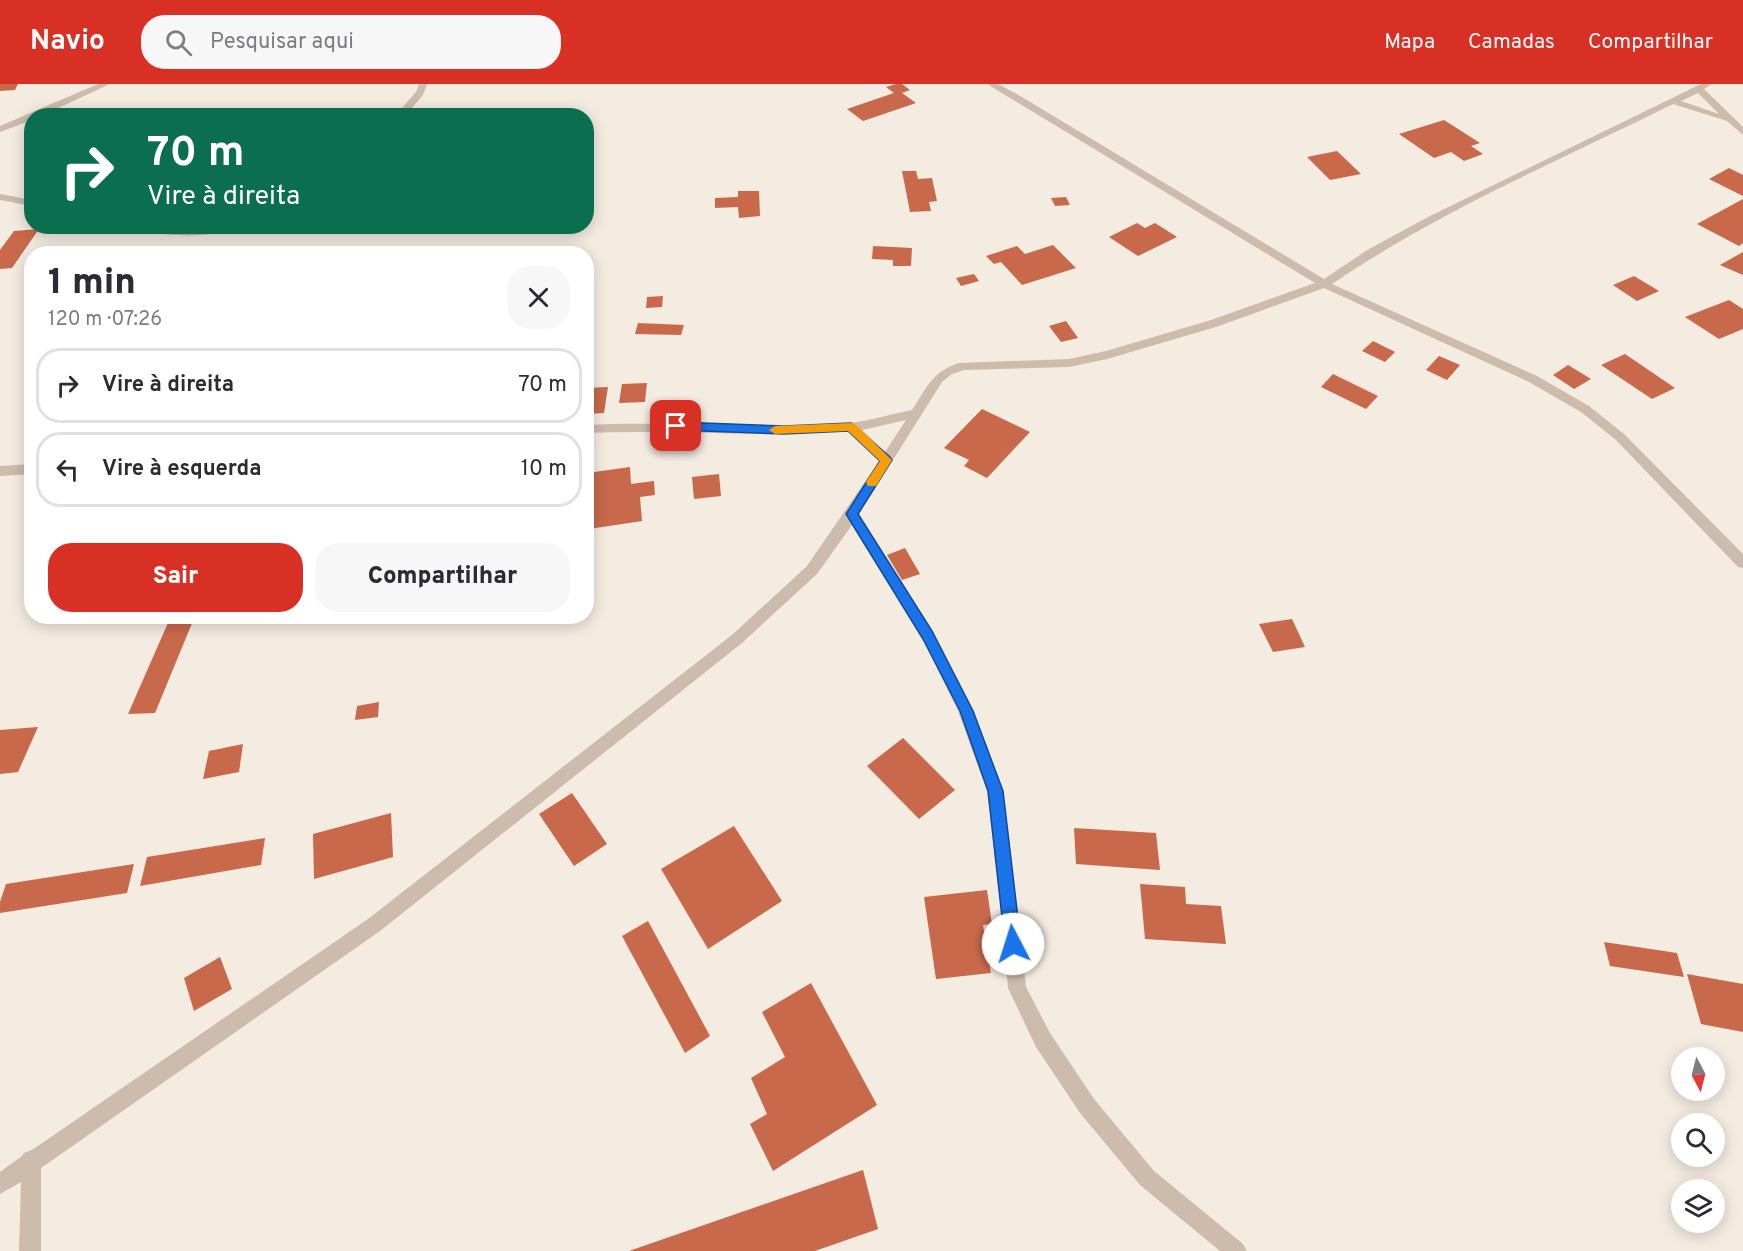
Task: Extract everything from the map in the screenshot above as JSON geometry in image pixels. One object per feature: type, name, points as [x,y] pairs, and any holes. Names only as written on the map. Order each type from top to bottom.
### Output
[{"type":"street","points":[[50,108],[106,84]]},
{"type":"street","points":[[406,108],[420,93],[423,84]]},
{"type":"street","points":[[991,84],[1323,284],[1533,379],[1585,409],[1620,437],[1743,563]]},
{"type":"street","points":[[0,1184],[31,1160],[374,925],[737,639],[812,570],[852,514],[938,379],[948,371],[963,366],[1069,363],[1107,355],[1215,323],[1323,284],[1372,251],[1434,218],[1675,102],[1703,86],[1728,120],[1743,132]]},
{"type":"street","points":[[1675,102],[1728,120]]},
{"type":"street","points":[[0,129],[24,119]]},
{"type":"street","points":[[0,197],[24,202]]},
{"type":"street","points":[[594,429],[657,426],[774,430],[851,427],[917,413]]},
{"type":"street","points":[[851,427],[886,460]]},
{"type":"street","points":[[0,471],[24,470]]},
{"type":"street","points":[[852,514],[928,635],[966,711],[995,791],[1009,900],[1017,988],[1043,1040],[1087,1106],[1147,1178],[1236,1251]]},
{"type":"street","points":[[30,1251],[31,1160]]},
{"type":"building","points":[[0,84],[18,84],[15,90],[0,91]]},
{"type":"building","points":[[902,84],[910,90],[902,93],[916,103],[863,121],[847,109],[894,93],[886,87]]},
{"type":"building","points":[[1444,120],[1480,143],[1471,146],[1483,154],[1464,161],[1451,152],[1434,158],[1399,134]]},
{"type":"building","points":[[1337,151],[1361,174],[1330,180],[1307,157]]},
{"type":"building","points":[[1729,168],[1743,175],[1743,196],[1709,179]]},
{"type":"building","points":[[902,171],[916,171],[918,179],[932,178],[937,201],[929,202],[931,211],[910,212]]},
{"type":"building","points":[[738,191],[759,191],[760,216],[739,218],[738,207],[715,208],[715,198],[738,197]]},
{"type":"building","points":[[1066,197],[1070,205],[1055,206],[1051,198]]},
{"type":"building","points":[[1743,199],[1743,243],[1739,246],[1697,224]]},
{"type":"building","points":[[1137,223],[1145,228],[1155,223],[1177,237],[1138,256],[1109,237]]},
{"type":"building","points":[[24,230],[24,234],[36,234],[27,246],[24,246],[24,251],[12,268],[0,269],[0,250],[14,231]]},
{"type":"building","points":[[1053,245],[1076,268],[1022,285],[1001,262],[994,264],[986,256],[1017,246],[1025,254]]},
{"type":"building","points":[[873,246],[912,248],[911,266],[893,266],[893,260],[872,259]]},
{"type":"building","points":[[1743,252],[1743,275],[1720,265]]},
{"type":"building","points":[[974,274],[979,281],[961,286],[956,278]]},
{"type":"building","points":[[1634,276],[1659,291],[1637,301],[1613,285]]},
{"type":"building","points":[[663,296],[662,307],[646,308],[647,297]]},
{"type":"building","points":[[1729,300],[1743,309],[1743,329],[1719,339],[1685,317]]},
{"type":"building","points":[[1066,321],[1078,338],[1061,342],[1049,326]]},
{"type":"building","points":[[638,323],[684,325],[681,335],[635,334]]},
{"type":"building","points":[[1373,341],[1395,352],[1385,362],[1362,351]]},
{"type":"building","points":[[1625,354],[1675,388],[1652,399],[1601,365]]},
{"type":"building","points":[[1439,356],[1460,365],[1447,380],[1426,370]]},
{"type":"building","points":[[1568,365],[1591,379],[1574,389],[1553,375]]},
{"type":"building","points":[[1333,374],[1378,396],[1366,409],[1321,387]]},
{"type":"building","points":[[647,383],[645,402],[619,403],[622,384]]},
{"type":"building","points":[[608,387],[604,413],[594,414],[594,388]]},
{"type":"building","points":[[982,409],[1030,432],[987,478],[964,466],[969,460],[944,448]]},
{"type":"building","points":[[630,467],[631,484],[654,481],[655,495],[640,497],[642,521],[594,528],[594,472]]},
{"type":"building","points":[[719,474],[721,496],[694,499],[692,477]]},
{"type":"building","points":[[905,548],[920,574],[902,580],[887,555]]},
{"type":"building","points":[[1292,619],[1305,647],[1273,652],[1259,624]]},
{"type":"building","points":[[167,624],[192,624],[155,713],[128,714]]},
{"type":"building","points":[[379,702],[378,717],[355,720],[357,706]]},
{"type":"building","points":[[38,727],[18,772],[0,774],[0,730]]},
{"type":"building","points":[[903,738],[955,790],[919,819],[867,766]]},
{"type":"building","points":[[243,744],[239,772],[203,779],[209,751]]},
{"type":"building","points":[[572,793],[607,844],[574,866],[539,814]]},
{"type":"building","points":[[391,813],[393,857],[314,879],[313,834]]},
{"type":"building","points":[[734,826],[782,901],[708,949],[661,869]]},
{"type":"building","points":[[1074,828],[1156,833],[1160,870],[1076,864]]},
{"type":"building","points":[[265,838],[261,865],[140,886],[147,857]]},
{"type":"building","points":[[134,864],[127,893],[0,913],[0,902],[6,884]]},
{"type":"building","points":[[1140,884],[1185,887],[1186,904],[1221,906],[1226,944],[1145,939]]},
{"type":"building","points":[[987,890],[992,924],[983,925],[991,973],[936,979],[924,897]]},
{"type":"building","points":[[648,921],[710,1036],[685,1053],[622,936]]},
{"type":"building","points":[[1604,942],[1677,953],[1684,977],[1610,966]]},
{"type":"building","points":[[220,957],[232,989],[194,1011],[184,978]]},
{"type":"building","points":[[1687,974],[1743,984],[1743,1032],[1701,1024]]},
{"type":"building","points":[[811,983],[877,1105],[773,1171],[750,1124],[767,1114],[751,1078],[785,1057],[762,1012]]},
{"type":"building","points":[[863,1170],[878,1229],[815,1251],[629,1251]]},
{"type":"slow traffic","points":[[775,430],[851,427],[886,460],[872,482]]},
{"type":"route","points":[[676,426],[784,430],[851,427],[886,460],[852,514],[928,635],[966,711],[995,791],[1013,944]]}]
